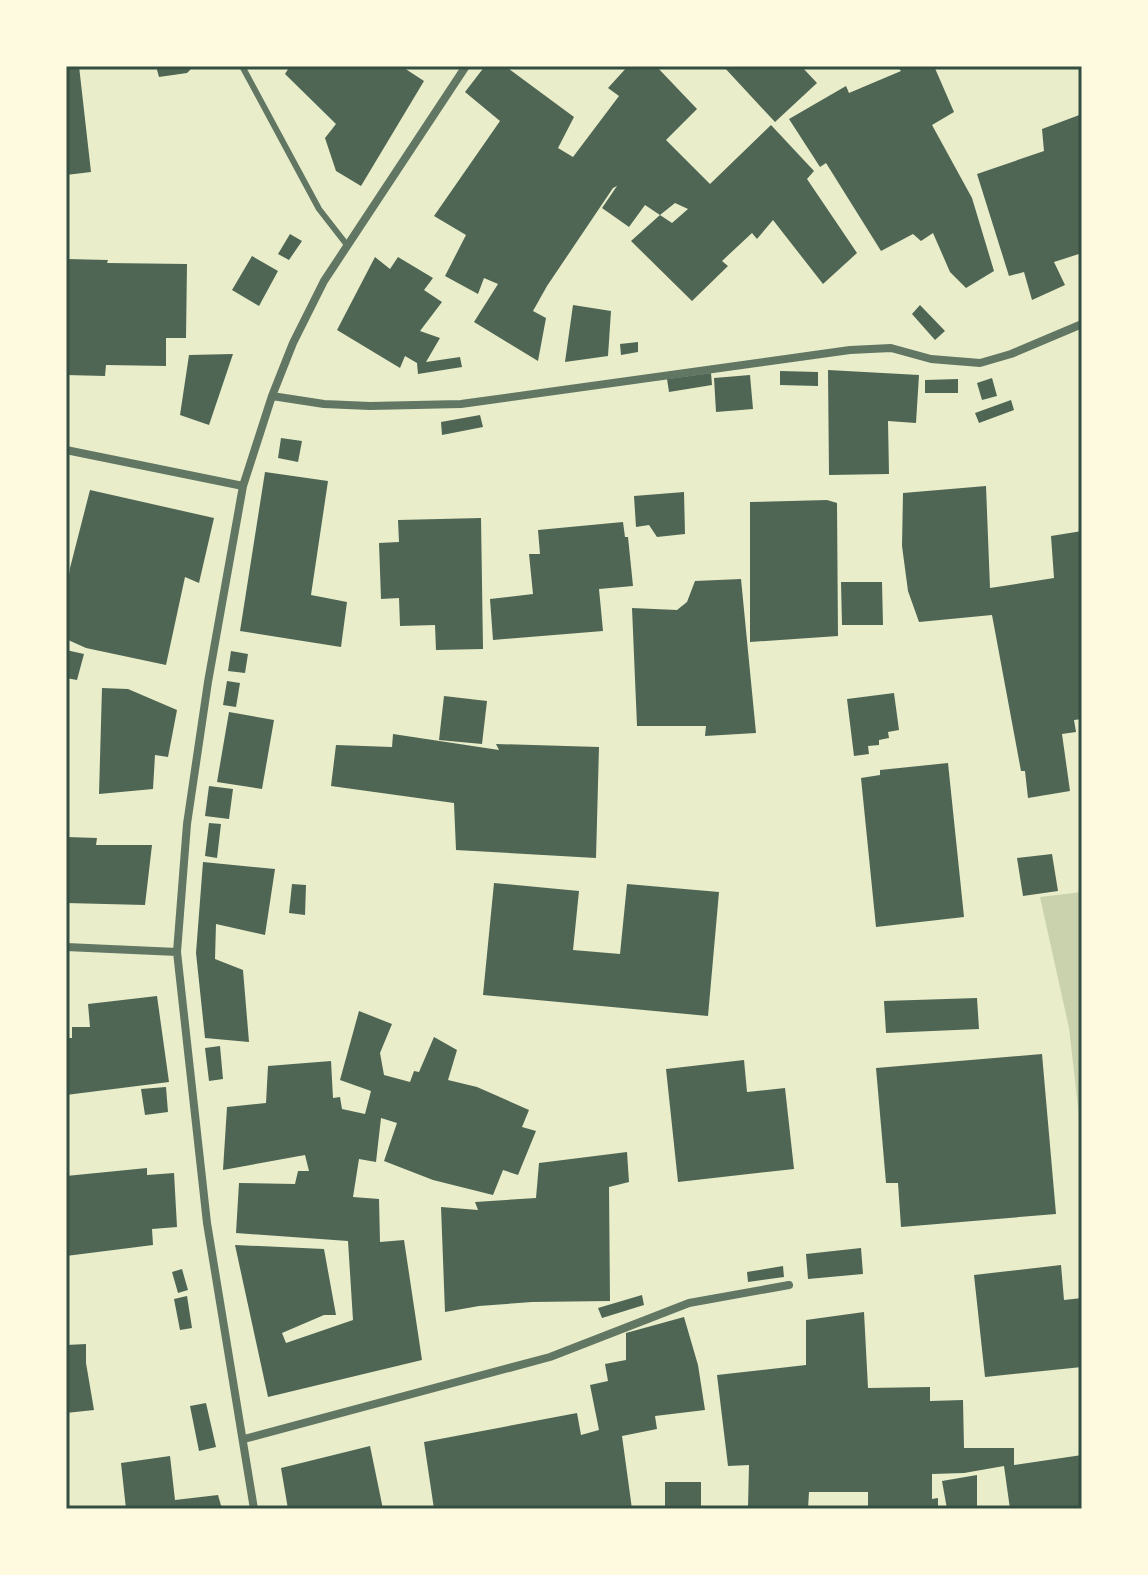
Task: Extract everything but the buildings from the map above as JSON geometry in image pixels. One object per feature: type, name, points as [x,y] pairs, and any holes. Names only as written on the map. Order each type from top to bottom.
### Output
[{"type":"street","points":[[254,1509],[207,1223],[177,952],[187,824],[208,682],[243,486],[272,396],[293,343],[324,281],[466,66]]},
{"type":"street","points":[[272,396],[324,404],[370,406],[461,404],[850,350],[891,348],[931,359],[980,363],[1011,354],[1082,324]]},
{"type":"street","points":[[66,450],[243,486]]},
{"type":"street","points":[[66,947],[177,952]]},
{"type":"street","points":[[244,1439],[550,1357],[689,1303],[789,1285]]},
{"type":"lane","points":[[242,66],[319,209],[347,245]]},
{"type":"green space","points":[[1082,892],[1082,1142],[1069,1028],[1040,897]]}]
